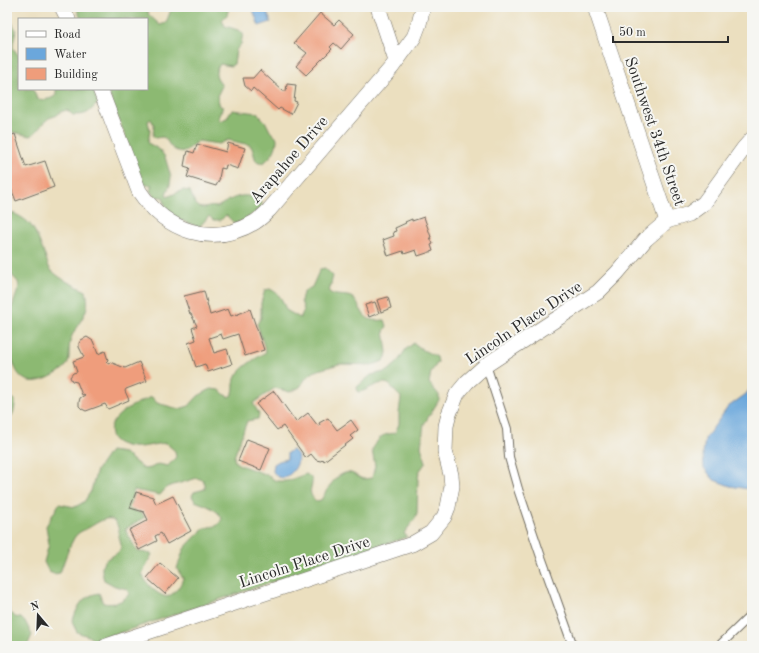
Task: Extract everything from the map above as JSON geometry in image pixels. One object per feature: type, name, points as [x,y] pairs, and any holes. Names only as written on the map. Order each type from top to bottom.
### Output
[{"type":"street","points":[[62,7],[68,18]]},
{"type":"street","points":[[378,7],[396,61]]},
{"type":"street","name":"Arapahoe Drive","points":[[100,90],[139,191],[148,203],[170,222],[192,232],[207,235],[238,231],[256,222],[269,210],[396,61],[414,37],[423,7]]},
{"type":"street","name":"Southwest 34th Street","points":[[595,7],[667,221]]},
{"type":"street","name":"Lincoln Place Drive","points":[[106,646],[412,544],[431,533],[444,517],[451,496],[451,475],[445,451],[446,426],[457,394],[467,382],[486,365],[598,292],[617,273],[646,239],[667,221],[689,214],[704,203],[752,139]]},
{"type":"lane","points":[[486,365],[507,429],[510,457],[518,490],[573,646]]},
{"type":"lane","points":[[719,646],[752,614]]},
{"type":"green space","points":[[7,7],[11,7],[10,16],[16,30],[13,48],[18,55],[18,90],[33,90],[37,99],[42,100],[54,97],[56,95],[56,90],[93,90],[98,103],[85,114],[73,115],[67,110],[60,112],[44,122],[30,136],[13,132],[7,133]]},
{"type":"green space","points":[[76,7],[150,7],[147,9],[149,15],[160,25],[166,23],[172,7],[229,7],[227,15],[222,20],[225,26],[243,33],[241,44],[236,50],[234,64],[231,66],[220,64],[216,72],[222,86],[217,96],[220,106],[223,107],[219,115],[219,121],[227,118],[232,110],[257,113],[265,121],[270,131],[277,138],[276,146],[273,152],[263,163],[256,161],[250,145],[228,140],[219,144],[198,141],[184,152],[178,151],[171,147],[165,138],[155,138],[153,136],[154,125],[151,119],[148,121],[150,131],[148,143],[160,150],[165,157],[171,177],[170,185],[166,194],[167,197],[183,190],[190,191],[197,205],[204,208],[217,207],[239,196],[250,196],[262,203],[261,208],[246,219],[235,224],[226,215],[221,220],[213,220],[209,216],[199,227],[177,219],[167,211],[163,197],[155,197],[150,191],[152,185],[144,185],[107,90],[148,90],[148,18],[81,18]]},
{"type":"green space","points":[[7,211],[23,218],[36,233],[51,270],[63,279],[86,291],[86,310],[71,337],[68,364],[57,373],[40,381],[22,378],[15,368],[11,353],[7,350],[7,315],[10,313],[19,287],[18,282],[7,270]]},
{"type":"green space","points":[[325,268],[333,276],[329,292],[354,299],[368,319],[385,320],[387,326],[384,331],[387,352],[386,357],[383,361],[373,365],[339,364],[315,371],[306,378],[300,387],[290,392],[275,388],[253,403],[259,414],[258,419],[247,421],[234,457],[235,462],[267,475],[276,481],[287,481],[306,474],[312,480],[311,493],[312,497],[316,501],[321,500],[333,482],[341,475],[351,473],[363,479],[372,478],[375,466],[372,450],[380,437],[395,433],[399,424],[401,397],[391,386],[383,383],[358,392],[357,387],[371,375],[388,371],[397,363],[406,349],[414,343],[423,350],[437,357],[438,362],[431,372],[429,383],[439,395],[439,400],[424,424],[421,447],[426,462],[419,472],[417,514],[404,533],[407,537],[95,641],[88,636],[77,632],[72,622],[78,607],[88,597],[99,593],[103,603],[110,604],[121,601],[129,594],[127,589],[115,586],[104,580],[102,571],[105,561],[116,554],[121,546],[118,528],[114,521],[107,519],[79,533],[74,538],[70,546],[60,573],[54,574],[49,572],[44,562],[49,544],[46,526],[59,504],[75,507],[84,502],[91,491],[97,470],[110,451],[124,453],[144,469],[151,468],[158,464],[168,466],[176,457],[175,451],[166,443],[136,447],[129,447],[119,444],[112,438],[111,435],[110,428],[113,422],[131,406],[152,397],[157,403],[179,409],[189,406],[198,396],[211,389],[219,390],[228,397],[232,395],[235,379],[240,371],[266,352],[257,324],[261,318],[261,303],[265,290],[270,289],[276,293],[282,300],[286,310],[300,318],[304,310],[301,301],[302,296],[305,291],[312,287],[320,269]],"holes":[[[197,478],[203,480],[205,489],[194,492],[192,496],[195,501],[213,509],[222,518],[219,524],[202,530],[184,549],[177,569],[183,578],[182,581],[179,587],[166,597],[152,588],[146,582],[142,574],[152,554],[137,551],[125,529],[145,517],[141,513],[129,509],[134,490],[160,495],[167,487]]]},
{"type":"green space","points":[[7,396],[15,400],[15,407],[14,412],[7,422]]},
{"type":"green space","points":[[7,604],[10,612],[15,617],[21,618],[26,623],[32,635],[27,646],[7,645]]},
{"type":"water","points":[[252,7],[265,7],[271,22],[259,26]]},
{"type":"water","points":[[752,386],[752,489],[748,489],[730,486],[714,480],[704,468],[703,454],[705,439],[728,407],[746,394]]},
{"type":"water","points":[[292,450],[297,454],[297,465],[293,471],[283,478],[277,476],[273,471],[274,464],[287,459],[287,453]]},
{"type":"building","points":[[320,13],[334,25],[339,20],[354,34],[341,49],[334,43],[330,47],[332,49],[306,75],[296,66],[307,53],[294,43]]},
{"type":"building","points":[[260,70],[283,91],[286,91],[287,84],[296,85],[294,101],[297,102],[291,114],[280,108],[278,110],[253,88],[251,91],[245,86],[243,78],[253,78]]},
{"type":"building","points":[[15,134],[26,167],[45,161],[54,187],[16,201],[9,183],[7,183],[7,137]]},
{"type":"building","points":[[228,143],[245,148],[238,169],[226,165],[225,169],[221,168],[220,178],[216,186],[187,177],[190,168],[184,166],[188,151],[194,153],[197,144],[226,152]]},
{"type":"building","points":[[424,217],[433,244],[431,245],[433,251],[418,256],[416,250],[404,254],[403,251],[388,256],[383,240],[394,236],[393,232],[396,231],[395,228],[406,223],[405,222]]},
{"type":"building","points":[[204,291],[210,315],[228,309],[231,316],[250,309],[264,350],[245,356],[238,334],[223,339],[221,334],[209,338],[214,353],[227,349],[232,364],[208,372],[205,364],[196,367],[188,343],[196,340],[192,328],[197,326],[190,314],[184,296]]},
{"type":"building","points":[[388,297],[391,308],[381,312],[377,300]]},
{"type":"building","points":[[375,302],[379,313],[369,317],[365,305]]},
{"type":"building","points":[[87,337],[93,341],[98,354],[105,351],[108,360],[106,362],[109,364],[110,362],[125,368],[139,362],[147,381],[126,389],[125,391],[129,400],[108,409],[105,404],[86,411],[79,406],[80,398],[85,395],[82,395],[77,382],[72,381],[70,377],[73,373],[77,372],[73,361],[84,357],[79,347],[79,343]]},
{"type":"building","points":[[274,391],[296,422],[308,413],[318,426],[320,425],[319,423],[328,418],[337,430],[351,420],[358,430],[350,436],[353,439],[324,461],[323,459],[321,461],[316,460],[311,454],[306,458],[283,426],[277,430],[256,404]]},
{"type":"building","points":[[247,439],[270,448],[261,470],[238,461]]},
{"type":"building","points":[[136,492],[153,497],[156,504],[173,496],[191,531],[167,544],[161,533],[155,536],[157,541],[139,550],[129,530],[148,520],[144,512],[130,508]]},
{"type":"building","points":[[160,563],[178,578],[165,594],[147,578]]}]
